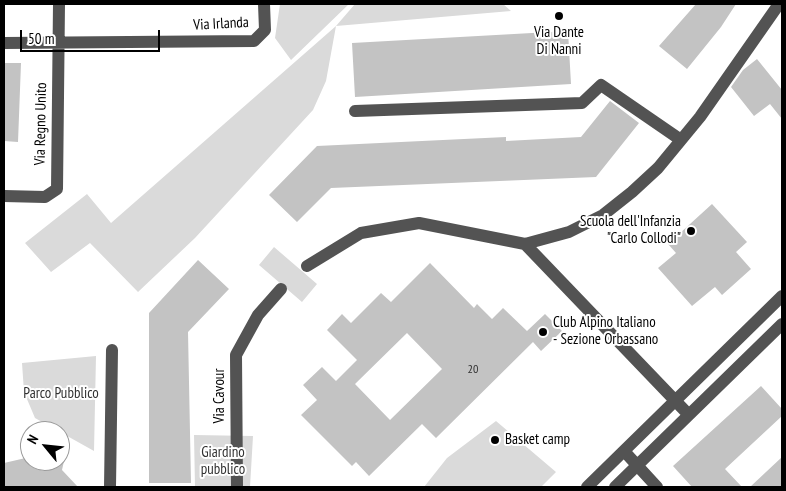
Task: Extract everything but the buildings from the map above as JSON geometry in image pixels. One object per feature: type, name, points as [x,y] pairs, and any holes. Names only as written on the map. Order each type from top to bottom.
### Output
[{"type":"street","name":"Via Regno Unito","points":[[4,196],[45,197],[57,189],[59,4]]},
{"type":"street","name":"Via Irlanda","points":[[4,43],[254,41],[265,30],[264,4]]},
{"type":"street","points":[[307,266],[361,233],[419,223],[525,244],[569,232],[602,215],[632,192],[658,168],[700,117],[779,4]]},
{"type":"street","points":[[355,111],[582,103],[602,85],[680,140]]},
{"type":"street","points":[[525,244],[688,414]]},
{"type":"street","name":"Via Cavour","points":[[237,487],[236,355],[258,315],[281,289]]},
{"type":"street","points":[[587,487],[782,296]]},
{"type":"street","points":[[615,487],[782,324]]},
{"type":"street","points":[[110,487],[112,350]]},
{"type":"street","points":[[624,451],[658,487]]},
{"type":"green space","points":[[280,4],[349,4],[291,60],[275,38]]},
{"type":"green space","points":[[355,4],[503,4],[511,11],[336,26]]},
{"type":"green space","points":[[336,26],[326,81],[313,110],[195,238],[138,292],[90,243],[51,272],[25,243],[87,194],[111,223]]},
{"type":"green space","points":[[274,247],[317,284],[302,302],[259,265]]},
{"type":"green space","name":"Parco Pubblico","points":[[96,356],[94,451],[70,438],[70,421],[40,421],[35,418],[24,392],[22,363]]},
{"type":"green space","name":"Basket camp","points":[[496,421],[556,472],[541,487],[424,487],[447,458]]},
{"type":"green space","name":"Giardino pubblico","points":[[194,435],[253,436],[250,487],[195,487]]},
{"type":"place","name":"Via Dante Di Nanni","points":[[559,16]]},
{"type":"place","name":"Scuola dell'Infanzia \"Carlo Collodi\"","points":[[691,231]]},
{"type":"place","name":"Club Alpino Italiano - Sezione Orbassano","points":[[543,332]]},
{"type":"place","name":"Basket camp","points":[[495,440]]}]
